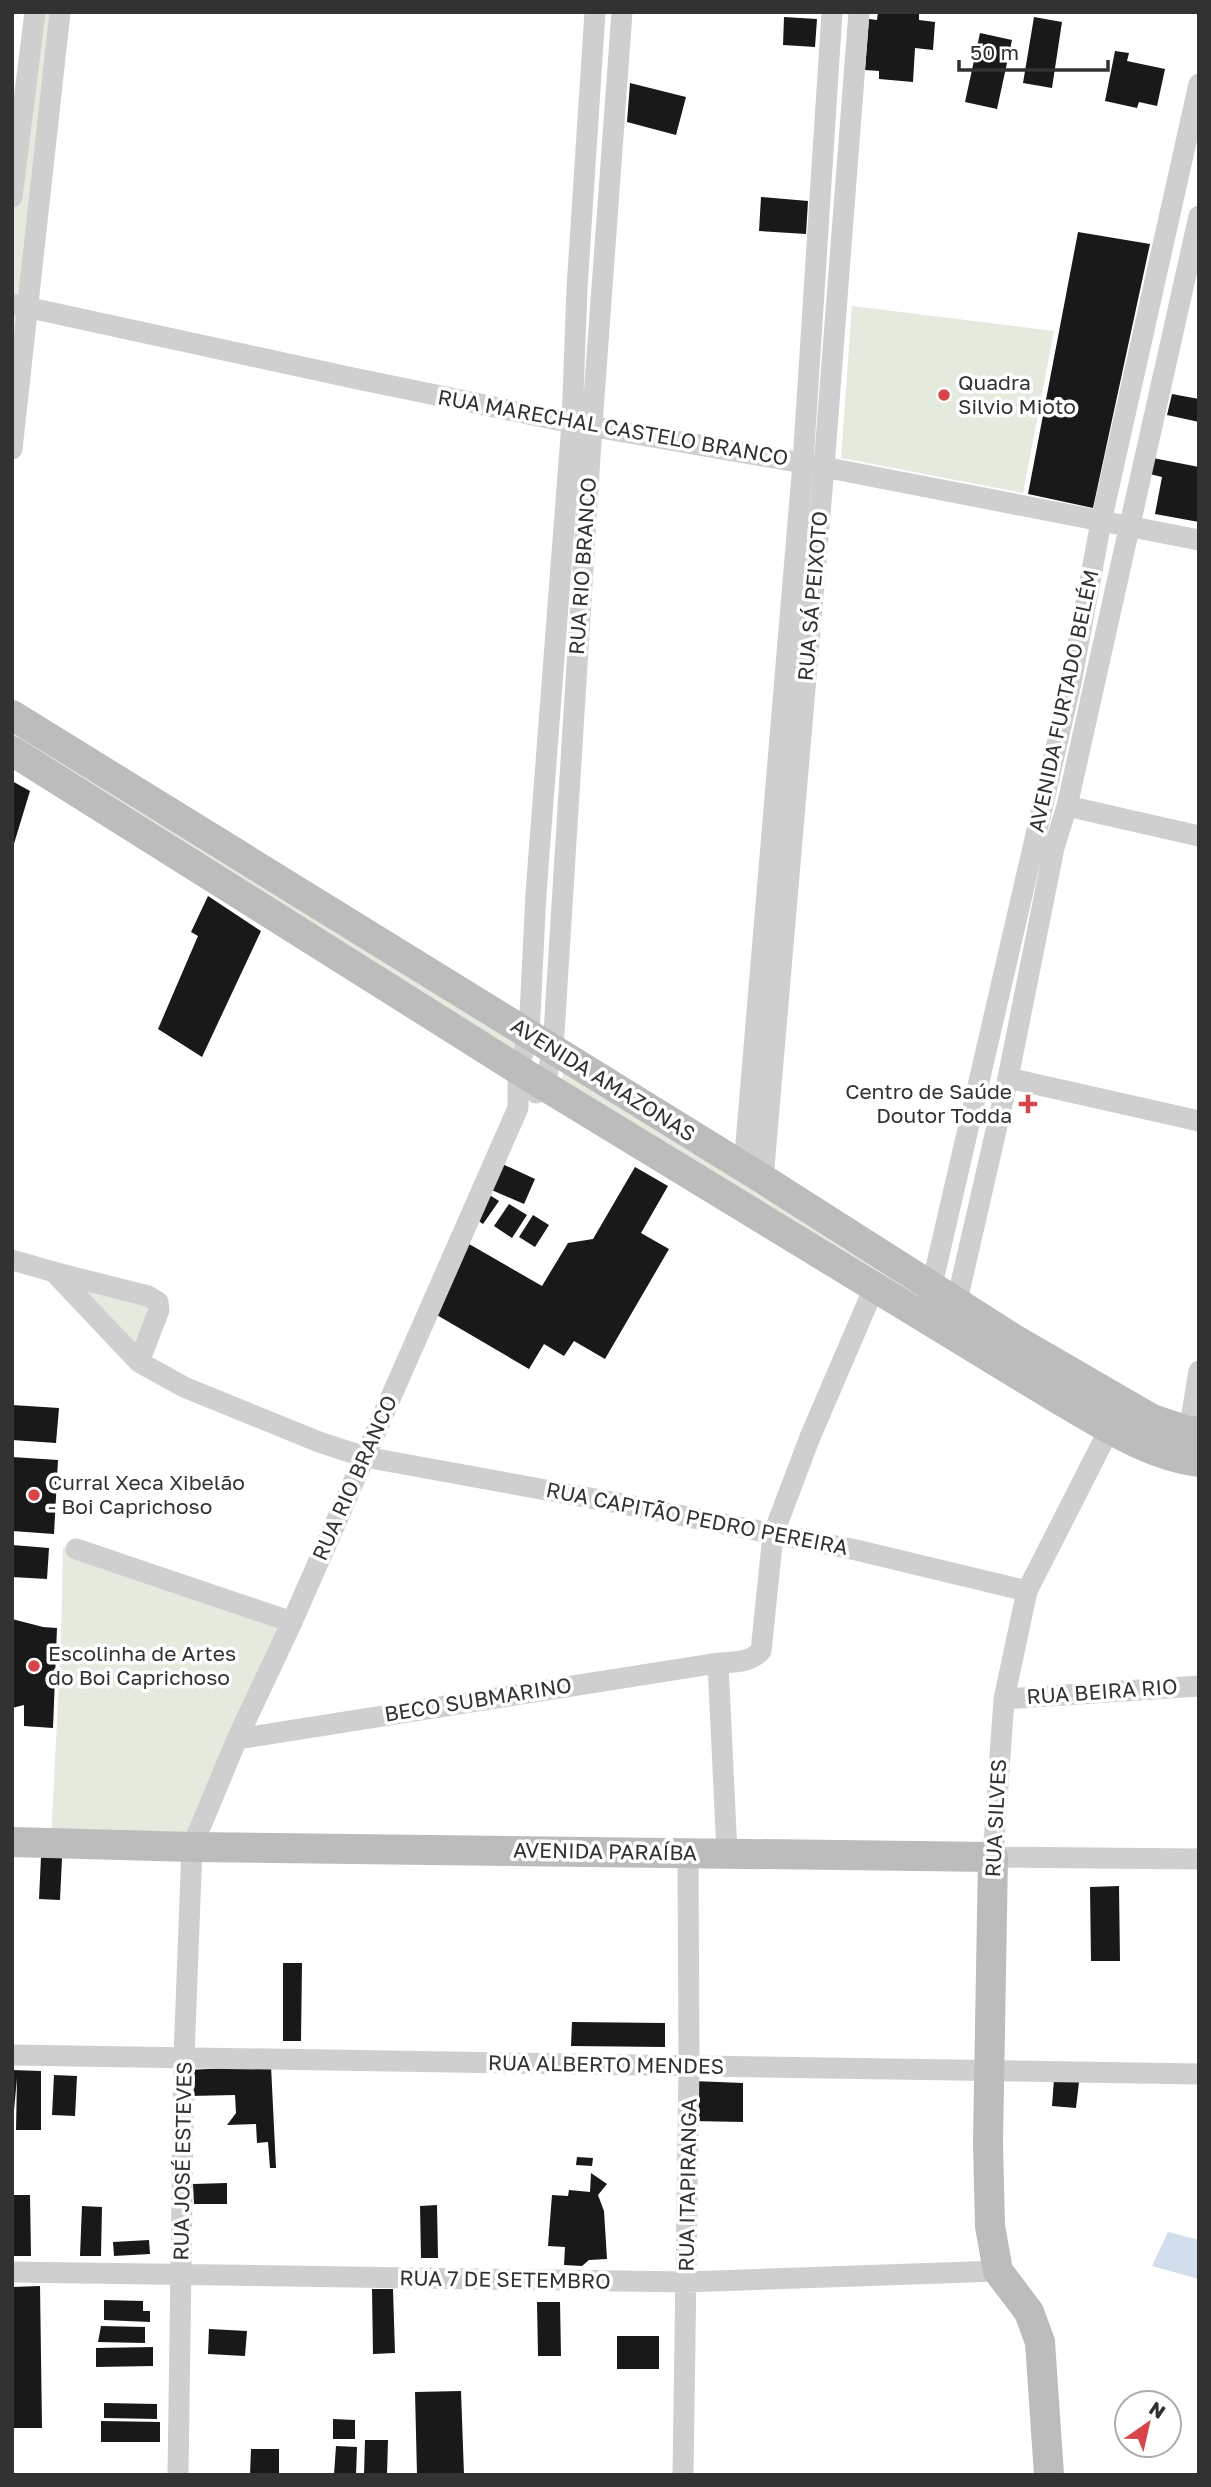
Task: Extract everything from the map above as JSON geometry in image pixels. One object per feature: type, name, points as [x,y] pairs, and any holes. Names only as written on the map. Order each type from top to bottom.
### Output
[{"type":"street","points":[[12,197],[35,12]]},
{"type":"street","points":[[12,449],[21,305],[60,12]]},
{"type":"street","name":"RUA RIO BRANCO","points":[[582,424],[577,288],[595,12]]},
{"type":"street","name":"RUA RIO BRANCO","points":[[518,1108],[545,1085],[541,1042],[582,424],[622,12]]},
{"type":"street","name":"RUA SÁ PEIXOTO","points":[[754,1173],[832,12]]},
{"type":"street","name":"RUA SÁ PEIXOTO","points":[[754,1173],[824,467],[859,12]]},
{"type":"street","name":"AVENIDA FURTADO BELÉM","points":[[936,1325],[957,1304],[1008,1078],[1071,683],[1101,522],[1199,84]]},
{"type":"street","name":"AVENIDA FURTADO BELÉM","points":[[936,1325],[932,1287],[1045,845],[1067,806],[1199,216]]},
{"type":"street","name":"RUA MARECHAL CASTELO BRANCO","points":[[21,305],[353,378],[582,424],[803,463],[1199,540]]},
{"type":"street","name":"AVENIDA AMAZONAS","points":[[12,715],[754,1173],[932,1287],[1116,1416]]},
{"type":"street","name":"AVENIDA AMAZONAS","points":[[12,751],[545,1085],[936,1325],[1116,1416],[1152,1419],[1193,1446]]},
{"type":"street","points":[[1067,806],[1199,836]]},
{"type":"street","name":"RUA RIO BRANCO","points":[[192,1847],[237,1739],[292,1622],[518,1108],[518,1068],[541,1042]]},
{"type":"street","points":[[1008,1078],[1199,1121]]},
{"type":"street","points":[[12,1260],[155,1299],[159,1310],[139,1362]]},
{"type":"street","name":"RUA CAPITÃO PEDRO PEREIRA","points":[[54,1272],[139,1362],[184,1387],[319,1442],[365,1457],[623,1504],[897,1559],[1027,1591]]},
{"type":"street","name":"BECO SUBMARINO","points":[[237,1739],[718,1663],[747,1661],[761,1651],[773,1535],[810,1437],[874,1288]]},
{"type":"street","points":[[1193,1446],[1199,1371]]},
{"type":"street","name":"RUA SILVES","points":[[997,2264],[988,2203],[989,2069],[993,1857],[1004,1699],[1027,1591],[1116,1416]]},
{"type":"street","points":[[76,1549],[292,1622]]},
{"type":"street","points":[[718,1663],[727,1853]]},
{"type":"street","name":"RUA BEIRA RIO","points":[[1004,1699],[1199,1685]]},
{"type":"street","name":"AVENIDA PARAÍBA","points":[[12,1842],[192,1847],[1199,1859]]},
{"type":"street","name":"RUA JOSÉ ESTEVES","points":[[178,2475],[184,2057],[192,1847]]},
{"type":"street","name":"RUA ITAPIRANGA","points":[[683,2475],[690,2066],[688,1853]]},
{"type":"street","name":"RUA ALBERTO MENDES","points":[[12,2055],[1199,2074]]},
{"type":"street","points":[[997,2264],[1029,2312],[1040,2342],[1049,2475]]},
{"type":"street","name":"RUA 7 DE SETEMBRO","points":[[12,2272],[686,2282],[997,2264]]},
{"type":"shaded area","points":[[36,12],[60,12],[12,426],[12,211]]},
{"type":"shaded area","name":"Quadra Silvio Mioto","points":[[852,306],[1054,331],[1023,493],[841,458]]},
{"type":"shaded area","points":[[12,722],[517,1038],[510,1055],[12,741]]},
{"type":"shaded area","points":[[565,1067],[919,1285],[913,1304],[560,1085]]},
{"type":"shaded area","points":[[70,1275],[157,1299],[138,1356]]},
{"type":"shaded area","points":[[63,1547],[216,1600],[285,1619],[192,1844],[51,1840]]},
{"type":"water","points":[[1168,2232],[1199,2240],[1199,2279],[1152,2266]]},
{"type":"building","points":[[878,12],[919,12],[919,20],[935,22],[933,50],[915,48],[913,82],[879,79],[879,71],[865,70],[869,19],[877,20]]},
{"type":"building","points":[[784,17],[817,19],[815,47],[783,45]]},
{"type":"building","points":[[1034,17],[1062,22],[1052,88],[1023,83]]},
{"type":"building","points":[[980,33],[1012,40],[997,109],[965,102]]},
{"type":"building","points":[[1115,51],[1129,53],[1127,61],[1165,69],[1157,106],[1139,102],[1137,108],[1105,101]]},
{"type":"building","points":[[630,83],[686,97],[676,135],[627,122]]},
{"type":"building","points":[[761,197],[808,201],[806,234],[759,231]]},
{"type":"building","points":[[1078,232],[1150,244],[1093,508],[1028,494]]},
{"type":"building","points":[[1172,394],[1199,399],[1199,422],[1167,415]]},
{"type":"building","points":[[1153,458],[1199,467],[1199,522],[1155,514],[1162,477],[1150,474]]},
{"type":"building","points":[[12,781],[30,791],[13,847],[12,847]]},
{"type":"building","points":[[208,896],[261,931],[202,1057],[158,1029],[198,936],[191,932]]},
{"type":"building","points":[[498,1162],[535,1179],[524,1204],[487,1188]]},
{"type":"building","points":[[635,1167],[668,1186],[641,1233],[669,1249],[605,1359],[574,1341],[564,1356],[544,1344],[529,1369],[430,1311],[469,1244],[542,1286],[568,1243],[593,1239]]},
{"type":"building","points":[[488,1194],[499,1201],[483,1224],[473,1217]]},
{"type":"building","points":[[509,1204],[527,1215],[512,1238],[494,1226]]},
{"type":"building","points":[[533,1215],[549,1225],[535,1247],[519,1237]]},
{"type":"building","name":"Curral Xeca Xibelão - Boi Caprichoso","points":[[12,1405],[59,1408],[56,1443],[12,1440]]},
{"type":"building","name":"Curral Xeca Xibelão - Boi Caprichoso","points":[[12,1457],[58,1460],[54,1534],[12,1531]]},
{"type":"building","name":"Curral Xeca Xibelão - Boi Caprichoso","points":[[12,1545],[49,1548],[47,1579],[12,1577]]},
{"type":"building","name":"Escolinha de Artes do Boi Caprichoso","points":[[12,1619],[57,1628],[53,1728],[24,1726],[24,1705],[12,1708]]},
{"type":"building","points":[[41,1857],[62,1858],[60,1900],[39,1899]]},
{"type":"building","points":[[1119,1886],[1120,1961],[1091,1961],[1090,1887]]},
{"type":"building","points":[[283,1963],[302,1963],[301,2041],[283,2041]]},
{"type":"building","points":[[572,2022],[665,2023],[665,2047],[571,2046]]},
{"type":"building","points":[[271,2066],[276,2168],[270,2168],[268,2142],[257,2143],[256,2124],[227,2125],[236,2113],[235,2095],[189,2096],[187,2070]]},
{"type":"building","points":[[12,2070],[41,2071],[41,2130],[16,2130],[17,2078],[12,2110]]},
{"type":"building","points":[[54,2075],[77,2076],[75,2116],[52,2115]]},
{"type":"building","points":[[1054,2079],[1079,2082],[1076,2108],[1052,2106]]},
{"type":"building","points":[[693,2081],[743,2083],[743,2122],[692,2121]]},
{"type":"building","points":[[577,2157],[593,2158],[592,2166],[576,2165]]},
{"type":"building","points":[[591,2173],[607,2184],[598,2195],[604,2211],[607,2259],[589,2260],[582,2266],[564,2265],[565,2247],[548,2246],[552,2195],[568,2196],[569,2190],[590,2192]]},
{"type":"building","points":[[227,2183],[227,2204],[194,2204],[193,2184]]},
{"type":"building","points":[[12,2195],[30,2195],[31,2256],[12,2256]]},
{"type":"building","points":[[437,2205],[438,2258],[421,2258],[420,2206]]},
{"type":"building","points":[[82,2206],[102,2207],[101,2256],[80,2256]]},
{"type":"building","points":[[149,2240],[150,2254],[114,2256],[113,2242]]},
{"type":"building","points":[[40,2286],[42,2428],[12,2428],[12,2287]]},
{"type":"building","points":[[372,2289],[393,2289],[395,2353],[373,2354]]},
{"type":"building","points":[[104,2300],[143,2301],[143,2311],[150,2311],[150,2322],[104,2320]]},
{"type":"building","points":[[537,2302],[560,2302],[561,2356],[538,2356]]},
{"type":"building","points":[[101,2326],[145,2327],[145,2343],[98,2342]]},
{"type":"building","points":[[209,2329],[247,2331],[245,2356],[208,2354]]},
{"type":"building","points":[[617,2336],[659,2336],[659,2369],[617,2369]]},
{"type":"building","points":[[153,2347],[153,2366],[96,2367],[96,2348]]},
{"type":"building","points":[[461,2391],[464,2475],[417,2475],[415,2392]]},
{"type":"building","points":[[104,2403],[157,2404],[157,2419],[104,2418]]},
{"type":"building","points":[[333,2419],[355,2420],[355,2439],[333,2439]]},
{"type":"building","points":[[101,2421],[160,2422],[160,2442],[101,2442]]},
{"type":"building","points":[[365,2440],[388,2440],[387,2475],[364,2474]]},
{"type":"building","points":[[336,2446],[357,2447],[356,2475],[334,2475]]},
{"type":"building","points":[[251,2449],[279,2449],[279,2475],[250,2475]]},
{"type":"place","name":"Quadra Silvio Mioto","points":[[944,395]]},
{"type":"place","name":"Centro de Saúde Doutor Todda","points":[[1028,1104]]},
{"type":"place","name":"Curral Xeca Xibelão - Boi Caprichoso","points":[[34,1495]]},
{"type":"place","name":"Escolinha de Artes do Boi Caprichoso","points":[[34,1666]]}]
